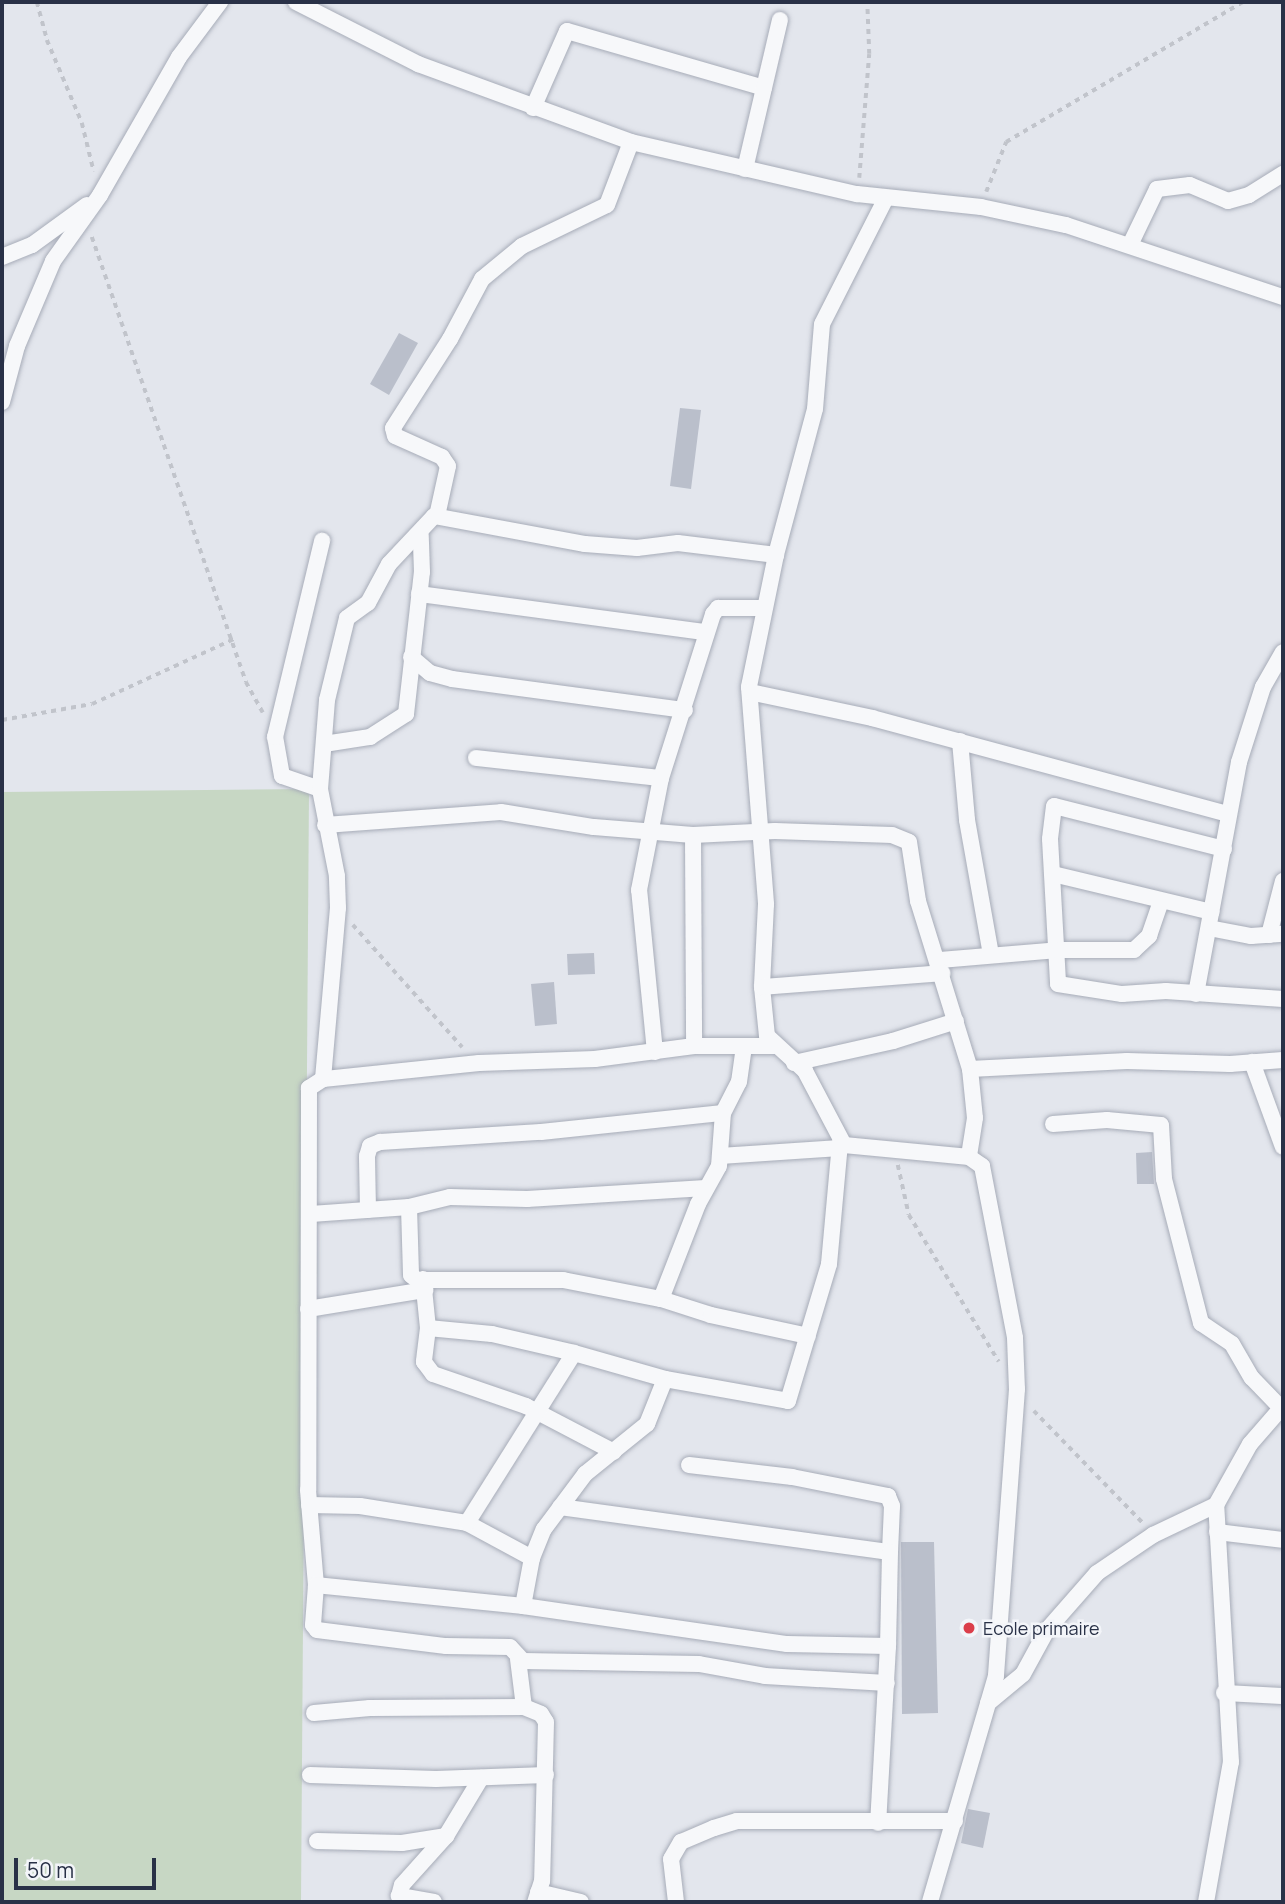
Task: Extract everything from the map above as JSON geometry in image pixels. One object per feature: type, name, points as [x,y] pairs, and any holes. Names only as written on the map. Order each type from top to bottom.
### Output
[{"type":"street","points":[[2,402],[17,346],[53,261],[100,195],[179,57],[220,2]]},
{"type":"street","points":[[296,2],[418,64],[631,142],[857,194],[981,207],[1130,245],[1283,297]]},
{"type":"street","points":[[745,169],[780,20]]},
{"type":"street","points":[[533,108],[567,32],[764,88]]},
{"type":"street","points":[[437,516],[448,466],[442,457],[395,436],[393,428],[450,339],[482,279],[522,246],[607,205],[631,142]]},
{"type":"street","points":[[1130,245],[1157,190],[1190,185],[1228,201],[1249,195],[1283,174]]},
{"type":"street","points":[[2,257],[32,245],[100,195]]},
{"type":"street","points":[[428,1328],[492,1334],[574,1353],[666,1379],[785,1403],[790,1399],[832,1250],[840,1145],[808,1076],[774,1046],[765,1029],[762,987],[766,904],[750,692],[776,555],[815,409],[822,324],[886,198]]},
{"type":"street","points":[[323,1079],[338,908],[337,876],[320,789],[327,700],[346,618],[368,603],[389,564],[421,535],[428,520],[437,516],[585,544],[637,548],[678,543],[776,555]]},
{"type":"street","points":[[324,744],[370,737],[405,718],[419,594],[421,535]]},
{"type":"street","points":[[320,789],[282,776],[275,737],[322,541]]},
{"type":"street","points":[[419,594],[703,632]]},
{"type":"street","points":[[655,1052],[639,899],[642,866],[654,830],[661,778],[685,710],[703,632],[718,608],[764,608]]},
{"type":"street","points":[[1196,993],[1224,849],[1227,814],[1252,717],[1283,652]]},
{"type":"street","points":[[411,657],[430,673],[444,678],[685,710]]},
{"type":"street","points":[[750,692],[960,741],[1227,814]]},
{"type":"street","points":[[960,741],[966,809],[991,955]]},
{"type":"street","points":[[476,758],[661,778]]},
{"type":"street","points":[[1224,849],[1057,805],[1050,826],[1058,984],[1062,987],[1122,994],[1196,993],[1283,999]]},
{"type":"street","points":[[325,825],[501,812],[594,827],[692,835],[761,832],[892,835],[907,840],[918,901],[941,966],[970,1069],[975,1118],[969,1157]]},
{"type":"street","points":[[692,835],[694,1046]]},
{"type":"street","points":[[1053,874],[1088,879],[1161,901],[1210,920],[1276,934],[1283,881]]},
{"type":"street","points":[[762,987],[941,966],[991,955],[1058,950],[1133,950],[1149,936],[1161,901]]},
{"type":"street","points":[[794,1063],[893,1041],[956,1021]]},
{"type":"street","points":[[524,1707],[518,1659],[510,1647],[446,1646],[317,1630],[313,1625],[316,1586],[309,1506],[309,1088],[323,1079],[479,1063],[595,1059],[694,1046],[774,1046]]},
{"type":"street","points":[[661,1299],[720,1156],[723,1113],[739,1082],[744,1046]]},
{"type":"street","points":[[970,1069],[1127,1061],[1283,1060]]},
{"type":"street","points":[[1252,1062],[1283,1147]]},
{"type":"street","points":[[368,1210],[367,1156],[370,1146],[380,1142],[541,1132],[723,1113]]},
{"type":"street","points":[[1053,1124],[1107,1120],[1159,1124],[1164,1179],[1201,1323],[1233,1346],[1252,1378],[1282,1407],[1250,1444],[1216,1505],[1224,1693],[1231,1762],[1206,1902]]},
{"type":"street","points":[[720,1156],[840,1145],[856,1149],[969,1157],[987,1176],[1015,1338],[1017,1389],[1003,1632],[988,1703],[930,1902]]},
{"type":"street","points":[[311,1214],[409,1208],[450,1197],[527,1199],[706,1188]]},
{"type":"street","points":[[409,1208],[411,1275],[424,1284]]},
{"type":"street","points":[[308,1309],[424,1284],[563,1280],[661,1299],[711,1315],[808,1336]]},
{"type":"street","points":[[424,1284],[428,1328],[424,1363],[433,1374],[537,1411],[614,1451]]},
{"type":"street","points":[[467,1523],[574,1353]]},
{"type":"street","points":[[523,1606],[532,1558],[560,1507],[585,1474],[647,1424],[666,1379]]},
{"type":"street","points":[[689,1465],[806,1479],[888,1496],[892,1506],[887,1683],[878,1823]]},
{"type":"street","points":[[988,1703],[1023,1674],[1047,1630],[1097,1573],[1153,1535],[1216,1505]]},
{"type":"street","points":[[309,1506],[360,1506],[467,1523],[532,1558]]},
{"type":"street","points":[[560,1507],[890,1552]]},
{"type":"street","points":[[1217,1532],[1283,1540]]},
{"type":"street","points":[[316,1586],[523,1606],[776,1642],[888,1646]]},
{"type":"street","points":[[518,1659],[594,1660],[644,1667],[699,1664],[786,1678],[887,1683]]},
{"type":"street","points":[[1224,1693],[1283,1696]]},
{"type":"street","points":[[314,1713],[370,1708],[524,1707],[541,1714],[546,1722],[546,1775],[536,1897],[581,1902]]},
{"type":"street","points":[[310,1775],[481,1778],[546,1775]]},
{"type":"street","points":[[434,1902],[399,1896],[402,1885],[446,1836],[481,1778]]},
{"type":"street","points":[[676,1902],[671,1858],[681,1842],[737,1821],[955,1821]]},
{"type":"street","points":[[317,1841],[402,1843],[446,1836]]},
{"type":"path","points":[[37,2],[47,40],[82,123],[100,195]]},
{"type":"path","points":[[857,194],[869,54],[867,2]]},
{"type":"path","points":[[981,207],[1006,142],[1243,2]]},
{"type":"path","points":[[94,229],[91,240],[135,373],[168,447],[234,639],[246,682],[275,737]]},
{"type":"path","points":[[2,720],[92,704],[234,639]]},
{"type":"path","points":[[338,908],[479,1063]]},
{"type":"green space","points":[[309,789],[301,1902],[2,1902],[2,792]]},
{"type":"building","points":[[399,333],[418,343],[389,395],[370,384]]},
{"type":"building","points":[[680,408],[701,410],[691,489],[670,486]]},
{"type":"building","points":[[594,953],[595,974],[568,975],[567,954]]},
{"type":"building","points":[[554,982],[557,1024],[535,1026],[531,984]]},
{"type":"building","points":[[1152,1152],[1154,1184],[1137,1184],[1136,1153]]},
{"type":"building","points":[[901,1542],[934,1542],[938,1713],[902,1714]]},
{"type":"building","points":[[968,1809],[990,1813],[983,1848],[961,1843]]},
{"type":"place","name":"Ecole primaire","points":[[969,1628]]}]
